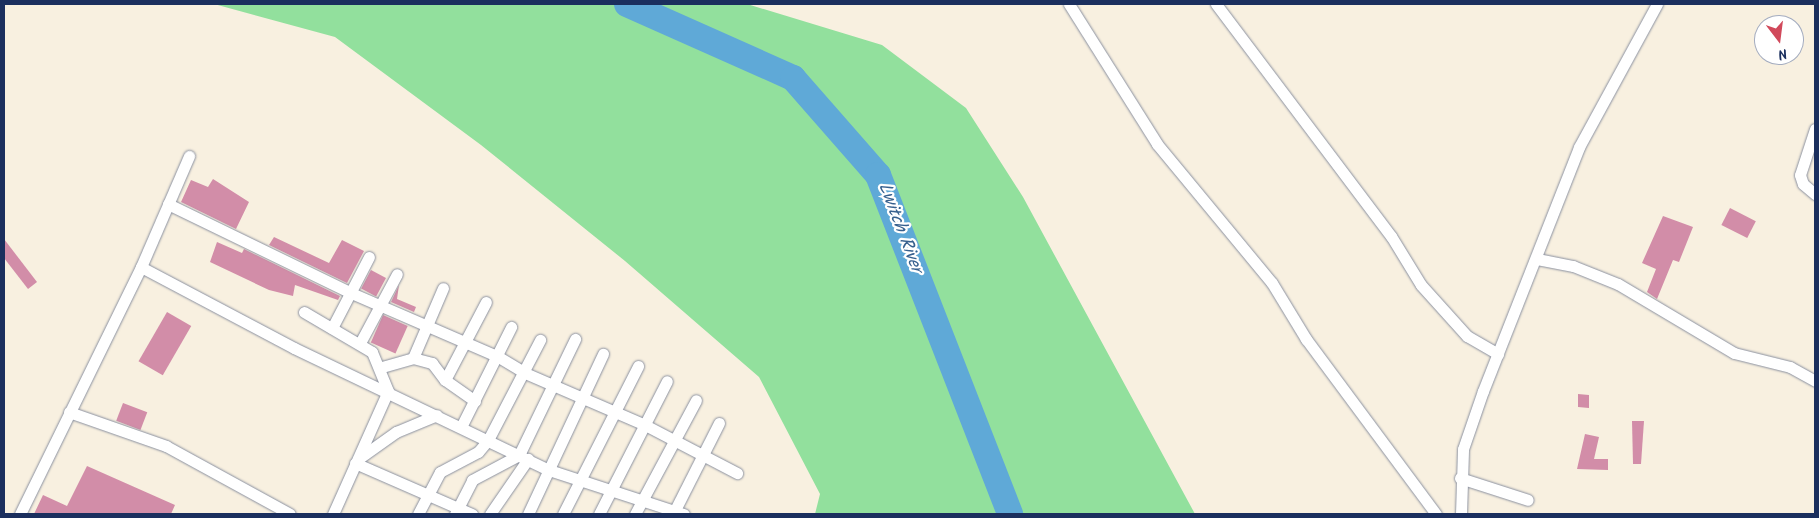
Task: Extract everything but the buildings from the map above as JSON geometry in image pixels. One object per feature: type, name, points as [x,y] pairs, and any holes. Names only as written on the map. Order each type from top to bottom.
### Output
[{"type":"street","points":[[1069,4],[1157,144],[1202,193],[1272,283],[1306,339],[1436,514]]},
{"type":"street","points":[[1216,4],[1391,236],[1421,285],[1467,336],[1498,354]]},
{"type":"street","points":[[1461,514],[1460,478],[1468,430],[1537,259],[1579,146],[1657,4]]},
{"type":"street","points":[[1815,129],[1800,175],[1803,184],[1815,194]]},
{"type":"street","points":[[20,514],[68,412],[141,267],[188,156]]},
{"type":"street","points":[[168,204],[349,292],[427,323],[497,356],[525,373],[553,384],[615,414],[645,425],[672,443],[702,455],[737,473]]},
{"type":"street","points":[[332,328],[349,292],[369,257]]},
{"type":"street","points":[[1537,259],[1573,266],[1618,284],[1734,353],[1790,367],[1815,381]]},
{"type":"street","points":[[141,267],[549,470],[610,494],[642,501],[677,513],[702,455],[719,423]]},
{"type":"street","points":[[360,343],[397,274]]},
{"type":"street","points":[[413,358],[443,288]]},
{"type":"street","points":[[445,380],[486,302]]},
{"type":"street","points":[[304,312],[360,343],[382,367],[388,391],[333,514]]},
{"type":"street","points":[[461,427],[511,327]]},
{"type":"street","points":[[490,514],[523,457],[553,384],[576,339]]},
{"type":"street","points":[[418,514],[440,472],[478,452],[488,440],[525,373],[540,340]]},
{"type":"street","points":[[528,514],[603,354]]},
{"type":"street","points":[[382,367],[413,358],[432,363],[445,380],[475,401]]},
{"type":"street","points":[[563,514],[638,366]]},
{"type":"street","points":[[599,514],[667,381]]},
{"type":"street","points":[[635,514],[696,400]]},
{"type":"street","points":[[68,412],[166,446],[290,514]]},
{"type":"street","points":[[356,462],[396,432],[436,415]]},
{"type":"street","points":[[457,511],[472,480],[523,457]]},
{"type":"street","points":[[356,462],[457,511],[472,514]]},
{"type":"street","points":[[1460,478],[1528,500]]},
{"type":"green space","points":[[214,4],[747,4],[882,45],[966,108],[1023,197],[1195,514],[815,514],[820,494],[759,377],[625,261],[481,145],[335,37]]},
{"type":"waterway","name":"Lwitch River","points":[[627,4],[793,78],[878,175],[1010,514]]}]
